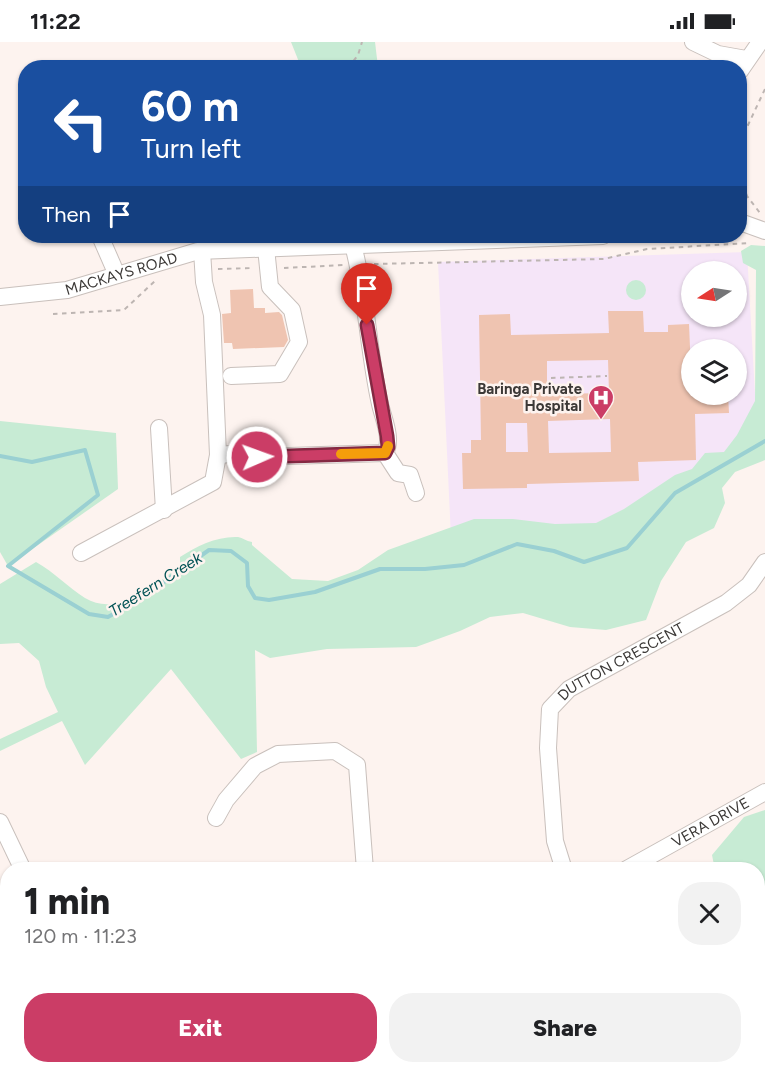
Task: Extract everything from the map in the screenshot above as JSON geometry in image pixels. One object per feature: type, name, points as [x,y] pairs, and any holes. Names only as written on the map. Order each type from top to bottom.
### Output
[{"type":"street","points":[[693,42],[732,60]]},
{"type":"street","points":[[747,60],[760,42]]},
{"type":"street","points":[[747,225],[765,231]]},
{"type":"street","points":[[103,243],[117,275]]},
{"type":"street","name":"MACKAYS ROAD","points":[[0,297],[67,290],[179,255],[202,251],[409,243]]},
{"type":"street","points":[[353,245],[387,436],[388,447],[385,453]]},
{"type":"street","points":[[231,376],[280,374],[299,342],[292,310],[270,287],[266,248]]},
{"type":"street","points":[[81,553],[213,482],[218,455],[211,303],[204,282],[202,251]]},
{"type":"street","points":[[159,428],[164,510]]},
{"type":"street","points":[[218,455],[244,453],[257,457],[385,453]]},
{"type":"street","points":[[385,453],[398,472],[410,475],[416,493]]},
{"type":"street","name":"DUTTON CRESCENT","points":[[562,862],[555,841],[548,748],[550,709],[569,688],[726,603],[749,585],[765,562]]},
{"type":"street","points":[[216,818],[226,800],[255,766],[278,754],[334,751],[357,765],[364,862]]},
{"type":"street","name":"VERA DRIVE","points":[[639,862],[765,792]]},
{"type":"street","points":[[0,822],[19,862]]},
{"type":"path","points":[[354,60],[362,42]]},
{"type":"path","points":[[747,127],[765,89]]},
{"type":"path","points":[[747,196],[765,215]]},
{"type":"path","points":[[204,270],[604,259],[647,249],[753,243]]},
{"type":"path","points":[[53,314],[124,310],[161,276]]},
{"type":"path","points":[[551,378],[607,376]]},
{"type":"shaded area","name":"Baringa Private Hospital","points":[[747,252],[758,447],[634,532],[451,537],[438,262]]},
{"type":"green space","points":[[291,42],[375,42],[377,60],[298,60]]},
{"type":"green space","points":[[751,245],[765,246],[765,460],[735,472],[722,488],[725,503],[714,528],[686,542],[661,581],[646,620],[606,630],[570,627],[523,613],[490,617],[416,647],[327,649],[270,658],[255,650],[257,752],[241,759],[171,669],[85,765],[62,721],[0,751],[0,739],[58,712],[46,687],[39,661],[19,643],[0,644],[0,584],[36,562],[85,598],[97,603],[110,604],[123,602],[147,590],[180,566],[180,557],[193,549],[215,540],[238,537],[252,542],[252,545],[292,579],[328,581],[358,570],[388,550],[474,519],[513,519],[555,524],[596,523],[624,509],[675,475],[692,469],[705,453],[724,452],[737,435],[755,401],[756,270],[747,265],[747,261],[743,261],[741,251]]},
{"type":"green space","points":[[636,280],[643,283],[646,290],[643,297],[636,300],[629,297],[626,290],[629,283]]},
{"type":"green space","points":[[0,421],[116,433],[118,489],[8,566],[0,552]]},
{"type":"green space","points":[[765,810],[765,862],[713,862],[712,855],[744,817]]},
{"type":"building","points":[[253,289],[254,308],[265,308],[265,313],[279,312],[282,315],[288,340],[284,347],[233,349],[232,343],[224,343],[222,314],[231,313],[230,290]]},
{"type":"building","points":[[608,311],[643,311],[644,332],[668,332],[668,325],[681,324],[681,327],[689,327],[690,339],[681,339],[681,405],[729,405],[729,413],[695,414],[696,460],[638,462],[639,481],[527,484],[527,488],[463,489],[462,453],[471,453],[471,440],[481,440],[479,315],[510,314],[511,335],[609,333]],"holes":[[[608,360],[609,393],[547,394],[547,361]],[[610,419],[611,452],[549,453],[548,421]],[[506,423],[527,423],[528,452],[506,452]]]},
{"type":"waterway","name":"Treefern Creek","points":[[0,456],[32,462],[85,450],[98,495],[8,566],[89,614],[108,617],[140,599],[209,550],[231,551],[247,563],[248,586],[255,598],[269,600],[315,592],[380,569],[425,569],[464,565],[517,544],[554,551],[584,562],[627,548],[675,493],[765,441]]},
{"type":"slow traffic","points":[[341,454],[385,453],[388,446]]},
{"type":"place","name":"Baringa Private Hospital","points":[[601,421]]},
{"type":"route","points":[[257,457],[385,453],[388,447],[387,436],[367,325]]}]
